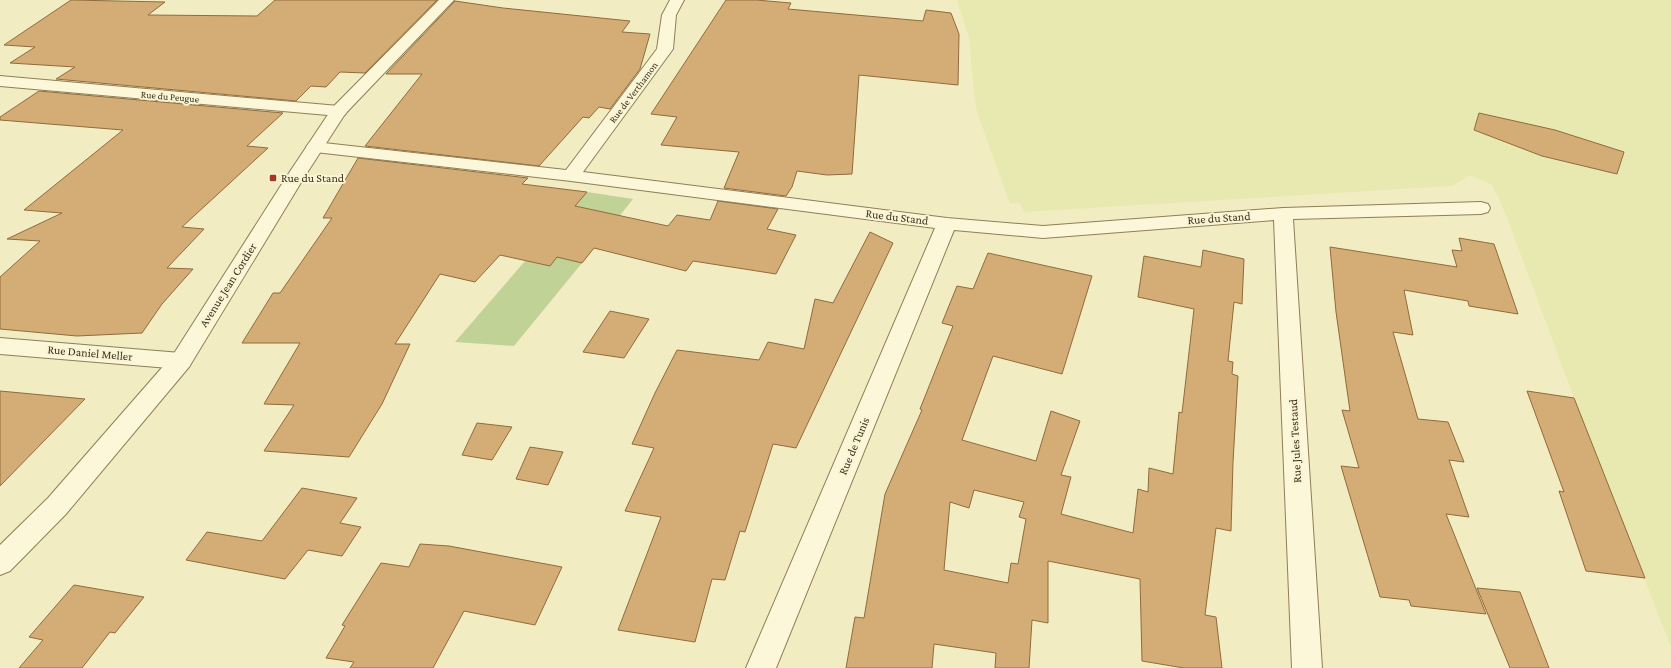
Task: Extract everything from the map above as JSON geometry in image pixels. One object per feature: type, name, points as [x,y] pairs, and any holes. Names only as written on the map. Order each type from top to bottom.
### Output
[{"type":"street","name":"Avenue Jean Cordier","points":[[0,563],[57,506],[181,361],[339,111],[447,0]]},
{"type":"street","name":"Rue de Verthamon","points":[[571,176],[665,50],[669,16],[677,0]]},
{"type":"street","name":"Rue du Peugue","points":[[0,81],[339,111]]},
{"type":"street","name":"Rue du Stand","points":[[315,147],[571,176],[947,224],[1043,232],[1283,214],[1481,208]]},
{"type":"street","name":"Rue Jules Testaud","points":[[1283,214],[1307,668]]},
{"type":"street","name":"Rue de Tunis","points":[[761,668],[947,224]]},
{"type":"street","name":"Rue Daniel Meller","points":[[0,346],[181,361]]},
{"type":"green space","points":[[957,0],[1671,0],[1671,647],[1574,398],[1509,223],[1492,185],[1470,175],[1452,186],[1024,212],[1020,203],[1010,204],[977,112],[969,38]]},
{"type":"green space","points":[[587,192],[633,199],[514,346],[455,342],[571,208]]},
{"type":"building","points":[[71,0],[165,2],[148,15],[257,16],[275,0],[437,0],[365,73],[340,72],[326,87],[311,86],[296,101],[56,79],[75,67],[10,63],[35,47],[4,45]]},
{"type":"building","points":[[726,0],[756,0],[791,3],[788,9],[923,21],[926,10],[951,13],[959,34],[958,85],[859,75],[852,174],[827,175],[797,171],[792,187],[786,196],[724,188],[739,152],[661,145],[677,117],[651,114]]},
{"type":"building","points":[[455,1],[503,8],[630,21],[622,32],[650,34],[640,69],[610,109],[599,107],[589,118],[583,117],[539,166],[365,146],[422,74],[386,74]]},
{"type":"building","points":[[39,91],[283,113],[247,146],[268,148],[182,227],[204,229],[167,268],[193,269],[162,304],[142,333],[77,336],[0,329],[0,277],[40,241],[7,239],[62,213],[24,210],[123,130],[0,120],[0,117]]},
{"type":"building","points":[[1479,113],[1555,130],[1624,152],[1617,174],[1542,156],[1474,130]]},
{"type":"building","points":[[358,158],[528,178],[522,184],[587,192],[575,206],[668,226],[677,215],[710,220],[718,201],[778,209],[767,229],[796,235],[776,274],[693,261],[686,271],[594,248],[582,263],[557,257],[550,266],[500,255],[475,282],[440,274],[395,344],[410,344],[382,404],[349,457],[264,451],[294,405],[264,404],[300,343],[242,343],[273,293],[280,293],[332,218],[323,218]]},
{"type":"building","points":[[870,232],[893,243],[796,448],[773,444],[745,532],[740,531],[725,580],[712,579],[695,642],[618,630],[661,517],[625,511],[654,448],[632,444],[655,393],[677,350],[759,360],[768,342],[804,349],[815,299],[833,303]]},
{"type":"building","points":[[1459,238],[1494,244],[1518,314],[1469,306],[1468,301],[1404,290],[1413,335],[1393,332],[1418,419],[1448,422],[1464,462],[1449,460],[1469,517],[1446,514],[1486,614],[1411,606],[1409,600],[1380,597],[1341,466],[1359,468],[1342,410],[1350,411],[1336,312],[1330,247],[1457,267],[1452,250],[1462,251]]},
{"type":"building","points":[[1203,250],[1244,259],[1242,304],[1234,302],[1228,361],[1233,362],[1232,374],[1238,376],[1231,531],[1216,528],[1205,615],[1216,617],[1222,668],[1184,668],[1142,661],[1140,579],[1048,561],[1048,623],[1032,620],[1029,668],[995,668],[996,653],[934,644],[932,668],[846,668],[855,617],[864,618],[885,494],[922,410],[920,409],[953,326],[942,323],[957,286],[973,289],[988,253],[1092,276],[1062,374],[993,356],[962,440],[1036,461],[1051,411],[1080,421],[1061,475],[1071,477],[1061,514],[1133,533],[1138,489],[1148,492],[1149,468],[1173,474],[1179,412],[1182,413],[1194,309],[1138,297],[1144,256],[1201,267]],"holes":[[[974,490],[1024,502],[1019,517],[1026,519],[1018,564],[1011,563],[1008,583],[944,570],[950,502],[969,508]]]},
{"type":"building","points":[[610,311],[649,319],[624,358],[583,352]]},
{"type":"building","points":[[0,391],[85,399],[0,486]]},
{"type":"building","points":[[1527,391],[1574,398],[1645,578],[1586,571],[1559,491],[1564,492]]},
{"type":"building","points":[[477,423],[512,427],[492,460],[462,455]]},
{"type":"building","points":[[530,447],[563,452],[548,485],[516,479]]},
{"type":"building","points":[[302,488],[357,498],[340,523],[361,527],[342,556],[308,550],[285,579],[186,560],[207,532],[262,541]]},
{"type":"building","points":[[420,544],[449,546],[562,567],[535,625],[464,611],[433,668],[350,668],[354,662],[326,658],[345,626],[342,625],[381,563],[409,567]]},
{"type":"building","points":[[74,585],[144,597],[115,633],[110,632],[82,668],[19,668],[43,640],[29,637]]},
{"type":"building","points":[[1477,588],[1520,592],[1549,668],[1510,668]]},
{"type":"place","name":"Rue du Stand","points":[[273,178]]}]
